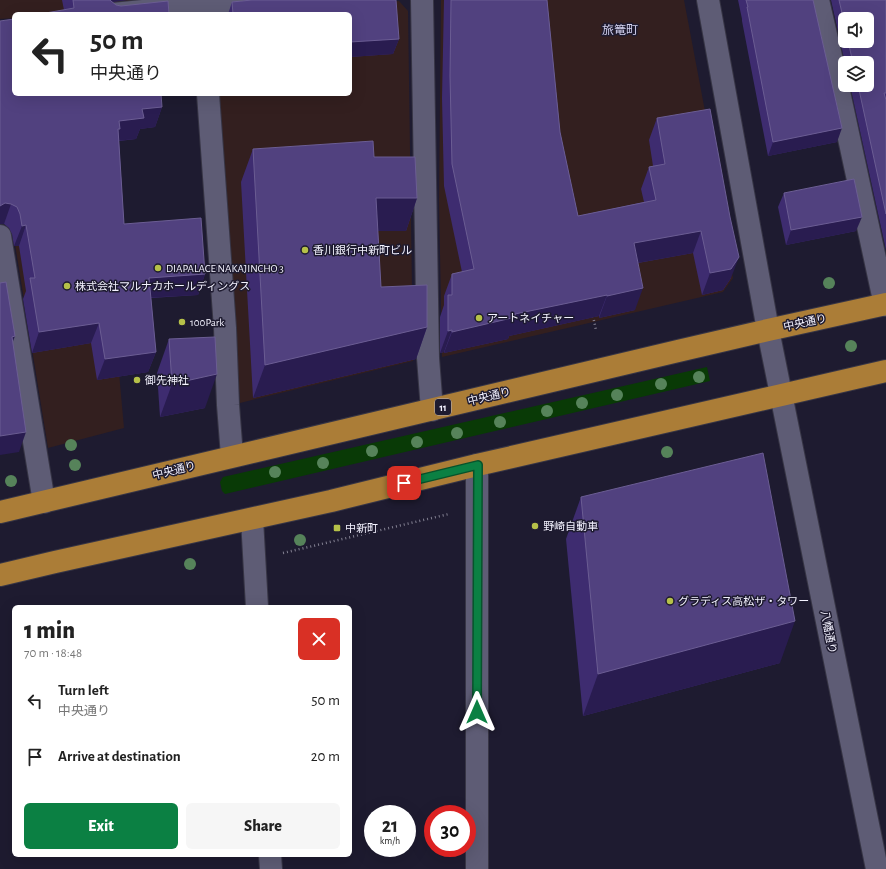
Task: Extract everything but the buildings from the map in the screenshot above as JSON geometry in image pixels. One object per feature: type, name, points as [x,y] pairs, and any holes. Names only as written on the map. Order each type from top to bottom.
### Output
[{"type":"highway","name":"中央通り","points":[[0,512],[768,330],[885,304]]},
{"type":"highway","points":[[0,575],[331,501],[478,465],[886,371]]},
{"type":"street","points":[[148,12],[201,9],[257,0]]},
{"type":"street","points":[[422,0],[428,358],[432,410]]},
{"type":"street","name":"八幡通り","points":[[708,0],[768,330],[877,869]]},
{"type":"street","points":[[818,0],[885,304]]},
{"type":"street","points":[[208,96],[225,320],[228,405],[232,456]]},
{"type":"street","points":[[0,236],[44,502]]},
{"type":"street","points":[[477,869],[478,465]]},
{"type":"street","points":[[252,519],[257,605]]},
{"type":"street","points":[[270,857],[271,869]]},
{"type":"path","points":[[593,315],[596,330]]},
{"type":"path","points":[[276,554],[456,513]]},
{"type":"shaded area","points":[[0,0],[181,0],[68,12],[12,12],[12,18],[0,19]]},
{"type":"shaded area","points":[[441,0],[684,0],[708,127],[733,278],[723,292],[442,357],[439,201]]},
{"type":"shaded area","points":[[399,1],[408,11],[413,361],[240,403],[219,96],[352,96],[352,12],[222,12]]},
{"type":"shaded area","points":[[3,170],[116,339],[124,428],[48,448]]},
{"type":"green space","points":[[707,367],[710,381],[225,494],[222,491],[220,482],[223,477]]},
{"type":"place","name":"香川銀行中新町ビル","points":[[305,250]]},
{"type":"place","name":"DIAPALACE NAKAJINCHO 3","points":[[158,268]]},
{"type":"place","name":"株式会社マルナカホールディングス","points":[[67,286]]},
{"type":"place","name":"アートネイチャー","points":[[479,318]]},
{"type":"place","name":"100Park","points":[[182,322]]},
{"type":"place","name":"御先神社","points":[[137,380]]},
{"type":"place","name":"野崎自動車","points":[[535,526]]},
{"type":"place","name":"中新町","points":[[337,528]]},
{"type":"place","name":"グラディス高松ザ・タワー","points":[[670,601]]},
{"type":"district","name":"旅篭町","points":[[620,30]]},
{"type":"route","points":[[404,483],[478,465],[477,712]]}]
